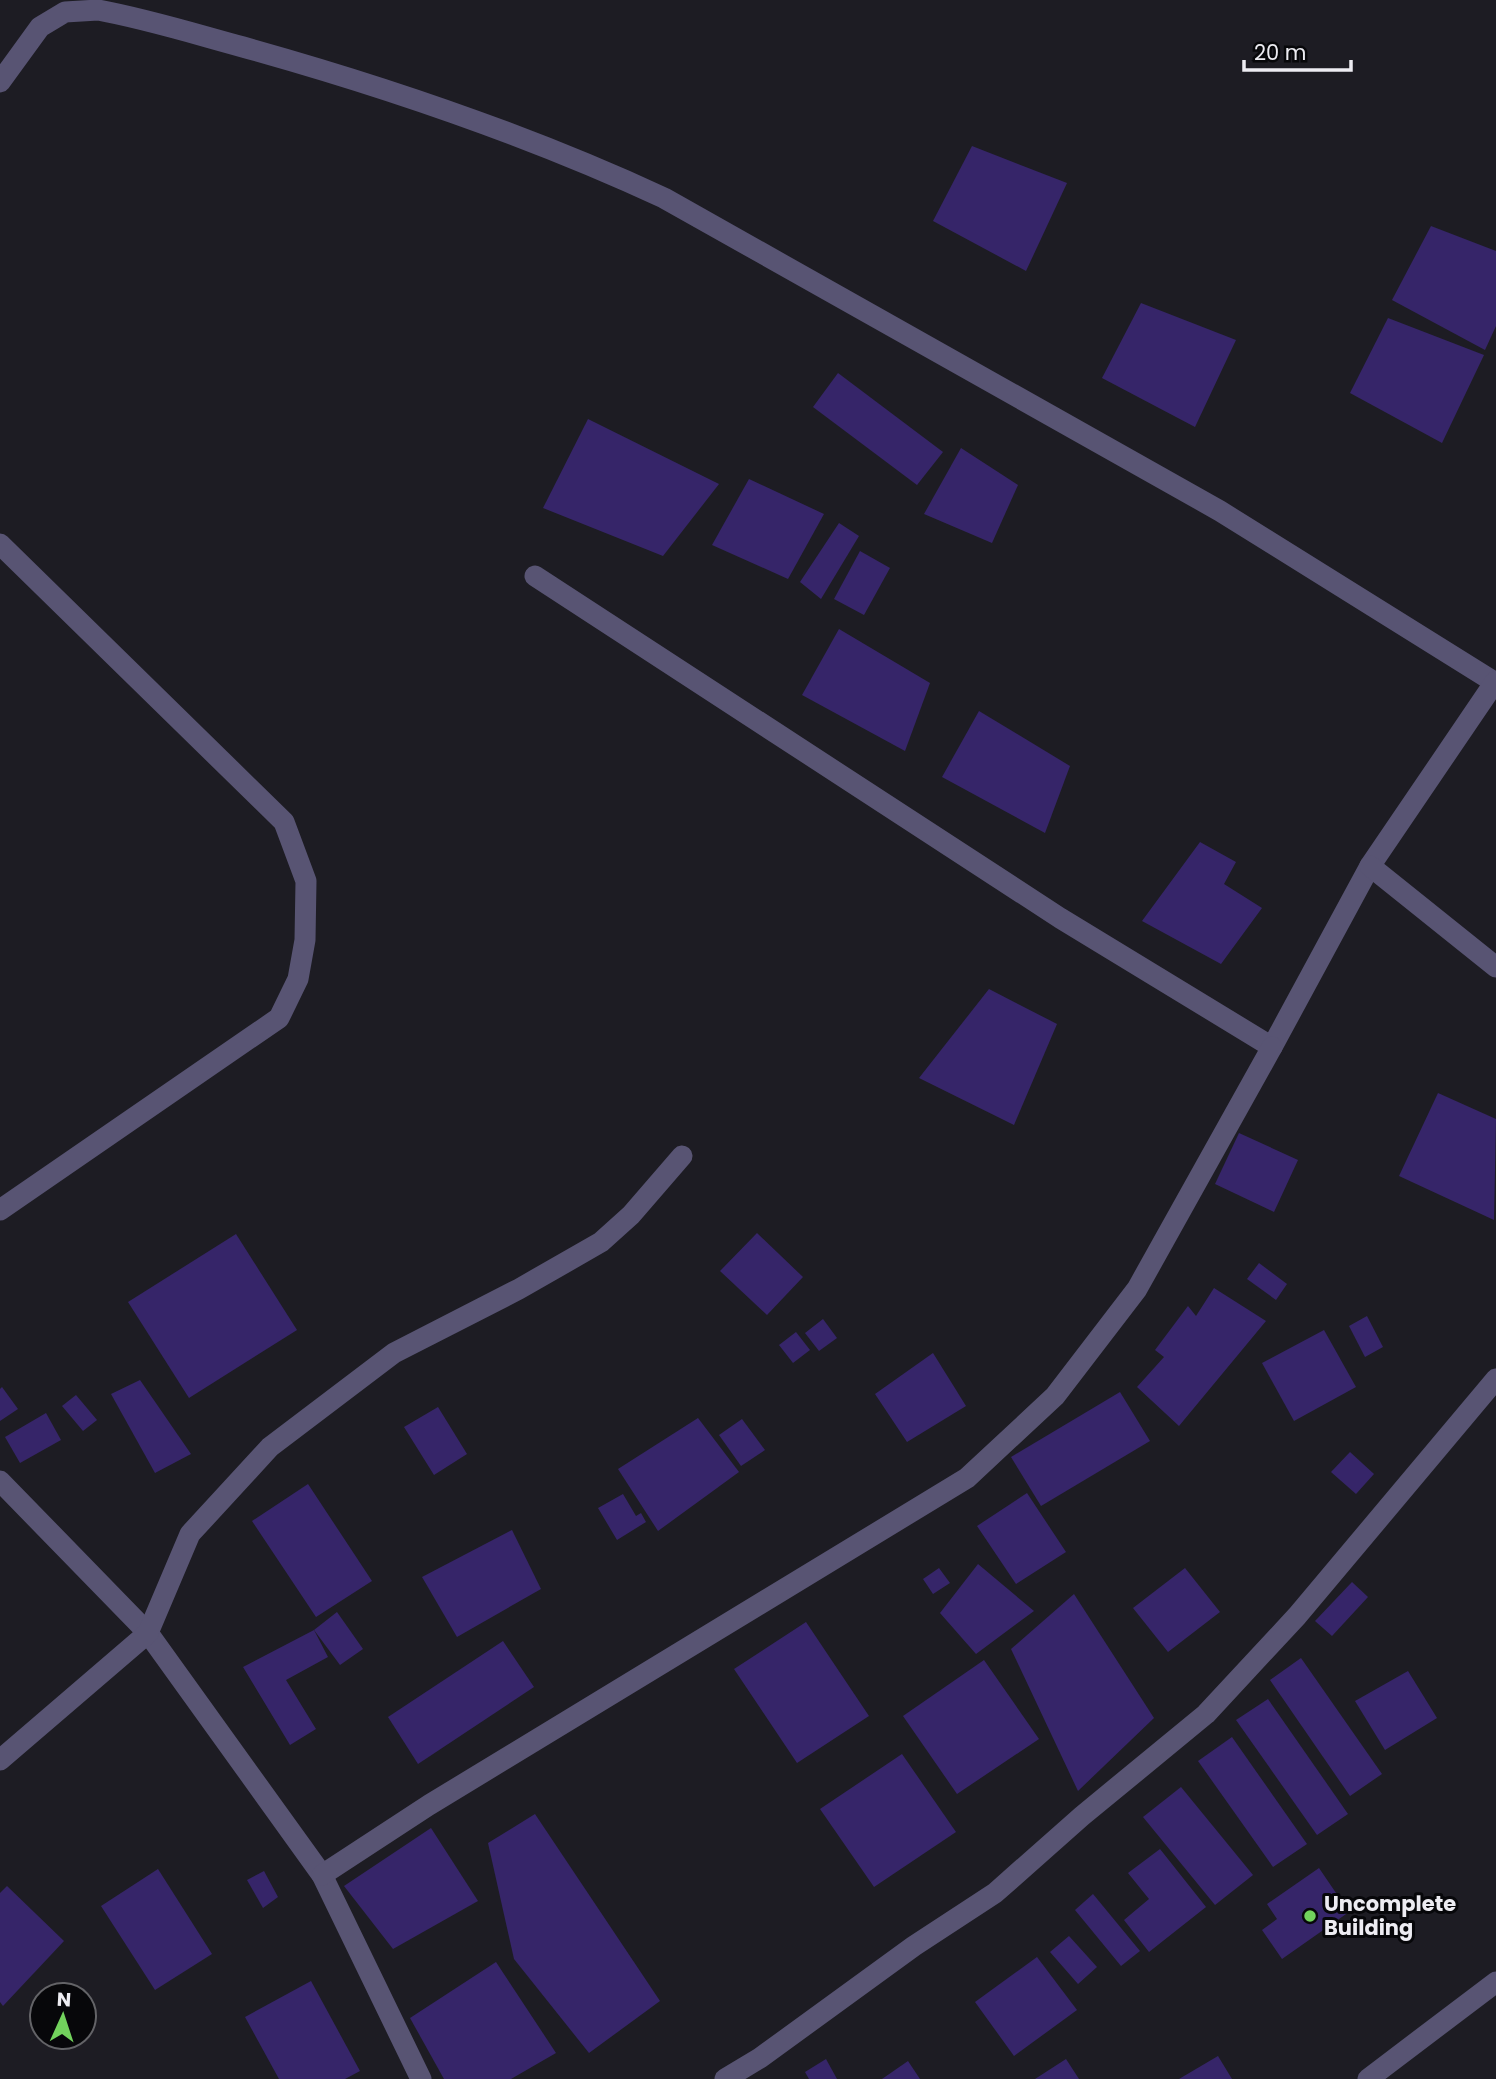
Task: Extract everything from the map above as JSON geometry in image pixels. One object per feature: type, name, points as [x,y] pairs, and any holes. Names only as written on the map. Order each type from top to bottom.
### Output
[{"type":"street","points":[[0,82],[40,27],[65,12],[98,10],[326,70],[494,126],[592,164],[664,198],[1220,511],[1495,683],[1370,866],[1136,1289],[1055,1396],[967,1478],[429,1805],[322,1875]]},
{"type":"street","points":[[0,544],[284,822],[306,881],[305,940],[298,979],[279,1018],[0,1210]]},
{"type":"street","points":[[535,576],[1060,918],[1272,1047]]},
{"type":"street","points":[[1370,866],[1496,967]]},
{"type":"street","points":[[0,1760],[148,1633],[190,1534],[270,1447],[394,1353],[519,1289],[601,1242],[631,1215],[682,1156]]},
{"type":"street","points":[[725,2079],[760,2058],[914,1946],[995,1893],[1082,1816],[1206,1714],[1297,1616],[1496,1379]]},
{"type":"street","points":[[0,1481],[148,1633],[322,1875],[421,2079]]},
{"type":"street","points":[[1378,2076],[1496,1982]]},
{"type":"building","points":[[972,146],[1067,183],[1026,271],[933,221]]},
{"type":"building","points":[[1431,226],[1496,251],[1496,326],[1485,350],[1392,300]]},
{"type":"building","points":[[1141,303],[1236,340],[1195,427],[1102,378]]},
{"type":"building","points":[[1388,318],[1484,355],[1442,443],[1350,393]]},
{"type":"building","points":[[838,373],[943,452],[917,485],[813,407]]},
{"type":"building","points":[[588,419],[719,484],[663,556],[543,508]]},
{"type":"building","points":[[961,448],[1018,485],[992,543],[924,514]]},
{"type":"building","points":[[749,479],[824,514],[788,579],[712,545]]},
{"type":"building","points":[[839,523],[859,536],[821,599],[800,582]]},
{"type":"building","points":[[860,551],[890,568],[864,615],[834,599]]},
{"type":"building","points":[[839,629],[930,683],[905,751],[802,695]]},
{"type":"building","points":[[979,711],[1070,766],[1045,833],[942,777]]},
{"type":"building","points":[[1200,842],[1236,862],[1224,884],[1262,908],[1221,964],[1142,921]]},
{"type":"building","points":[[989,989],[1057,1024],[1014,1125],[919,1078]]},
{"type":"building","points":[[1438,1093],[1496,1119],[1494,1220],[1399,1176]]},
{"type":"building","points":[[1239,1133],[1298,1160],[1274,1212],[1215,1184]]},
{"type":"building","points":[[757,1233],[803,1277],[767,1315],[720,1271]]},
{"type":"building","points":[[236,1234],[297,1330],[189,1398],[128,1302]]},
{"type":"building","points":[[1259,1263],[1287,1284],[1276,1300],[1247,1279]]},
{"type":"building","points":[[1214,1288],[1266,1321],[1179,1426],[1137,1387],[1164,1357],[1155,1350],[1188,1306],[1196,1316]]},
{"type":"building","points":[[1367,1316],[1383,1347],[1365,1357],[1349,1326]]},
{"type":"building","points":[[823,1319],[837,1338],[819,1351],[805,1333]]},
{"type":"building","points":[[1324,1330],[1356,1387],[1294,1421],[1262,1363]]},
{"type":"building","points":[[796,1332],[810,1350],[793,1363],[779,1345]]},
{"type":"building","points":[[933,1353],[966,1406],[907,1442],[875,1394]]},
{"type":"building","points":[[140,1380],[191,1454],[155,1473],[111,1394]]},
{"type":"building","points":[[2,1387],[18,1409],[0,1421],[0,1389]]},
{"type":"building","points":[[1120,1392],[1150,1441],[1041,1506],[1011,1457]]},
{"type":"building","points":[[76,1395],[97,1420],[83,1431],[62,1406]]},
{"type":"building","points":[[438,1407],[467,1454],[434,1475],[404,1427]]},
{"type":"building","points":[[46,1413],[61,1440],[20,1463],[5,1437]]},
{"type":"building","points":[[698,1418],[739,1472],[658,1531],[618,1469]]},
{"type":"building","points":[[742,1419],[765,1450],[741,1466],[719,1435]]},
{"type":"building","points":[[1350,1452],[1374,1474],[1356,1494],[1331,1472]]},
{"type":"building","points":[[308,1484],[372,1581],[316,1617],[252,1521]]},
{"type":"building","points":[[1027,1493],[1066,1552],[1016,1584],[977,1526]]},
{"type":"building","points":[[623,1494],[636,1516],[641,1513],[646,1522],[617,1540],[598,1508]]},
{"type":"building","points":[[512,1530],[541,1589],[457,1637],[422,1577]]},
{"type":"building","points":[[978,1564],[1034,1611],[976,1654],[940,1613]]},
{"type":"building","points":[[939,1568],[950,1583],[933,1594],[923,1579]]},
{"type":"building","points":[[1185,1568],[1220,1612],[1168,1652],[1133,1608]]},
{"type":"building","points":[[1352,1582],[1368,1597],[1332,1636],[1315,1621]]},
{"type":"building","points":[[1074,1594],[1154,1718],[1078,1791],[1011,1649]]},
{"type":"building","points":[[337,1612],[363,1649],[340,1665],[314,1630]]},
{"type":"building","points":[[806,1622],[869,1716],[797,1763],[734,1669]]},
{"type":"building","points":[[314,1630],[328,1657],[286,1680],[316,1729],[290,1745],[243,1667]]},
{"type":"building","points":[[503,1641],[534,1687],[418,1764],[388,1717]]},
{"type":"building","points":[[1301,1658],[1382,1774],[1350,1796],[1270,1680]]},
{"type":"building","points":[[984,1660],[1039,1739],[957,1794],[903,1716]]},
{"type":"building","points":[[1408,1671],[1437,1718],[1385,1750],[1355,1701]]},
{"type":"building","points":[[1268,1699],[1348,1814],[1317,1835],[1236,1720]]},
{"type":"building","points":[[1232,1737],[1307,1844],[1273,1867],[1198,1761]]},
{"type":"building","points":[[902,1754],[956,1832],[874,1887],[820,1809]]},
{"type":"building","points":[[1181,1787],[1253,1875],[1215,1905],[1143,1817]]},
{"type":"building","points":[[535,1814],[660,2001],[589,2053],[514,1959],[488,1843]]},
{"type":"building","points":[[431,1828],[478,1901],[393,1949],[344,1886]]},
{"type":"building","points":[[1160,1849],[1206,1907],[1149,1952],[1124,1920],[1149,1899],[1128,1873]]},
{"type":"building","name":"Uncomplete Building","points":[[1319,1868],[1349,1912],[1282,1959],[1262,1930],[1277,1919],[1267,1904]]},
{"type":"building","points":[[158,1869],[212,1954],[155,1990],[101,1906]]},
{"type":"building","points":[[264,1871],[278,1897],[263,1908],[247,1880]]},
{"type":"building","points":[[7,1886],[64,1941],[3,2006],[0,2002],[0,1893]]},
{"type":"building","points":[[1093,1894],[1140,1951],[1121,1966],[1075,1910]]},
{"type":"building","points":[[1069,1936],[1097,1967],[1078,1984],[1050,1952]]},
{"type":"building","points":[[1037,1957],[1077,2010],[1014,2056],[975,2002]]},
{"type":"building","points":[[496,1962],[556,2053],[511,2079],[444,2079],[410,2018]]},
{"type":"building","points":[[311,1981],[360,2071],[345,2079],[279,2079],[245,2017]]},
{"type":"building","points":[[1218,2056],[1232,2079],[1179,2079]]},
{"type":"building","points":[[826,2059],[837,2079],[809,2079],[805,2072]]},
{"type":"building","points":[[1066,2059],[1079,2079],[1035,2079]]},
{"type":"building","points":[[908,2061],[920,2079],[882,2079]]},
{"type":"place","name":"Uncomplete Building","points":[[1310,1916]]}]
